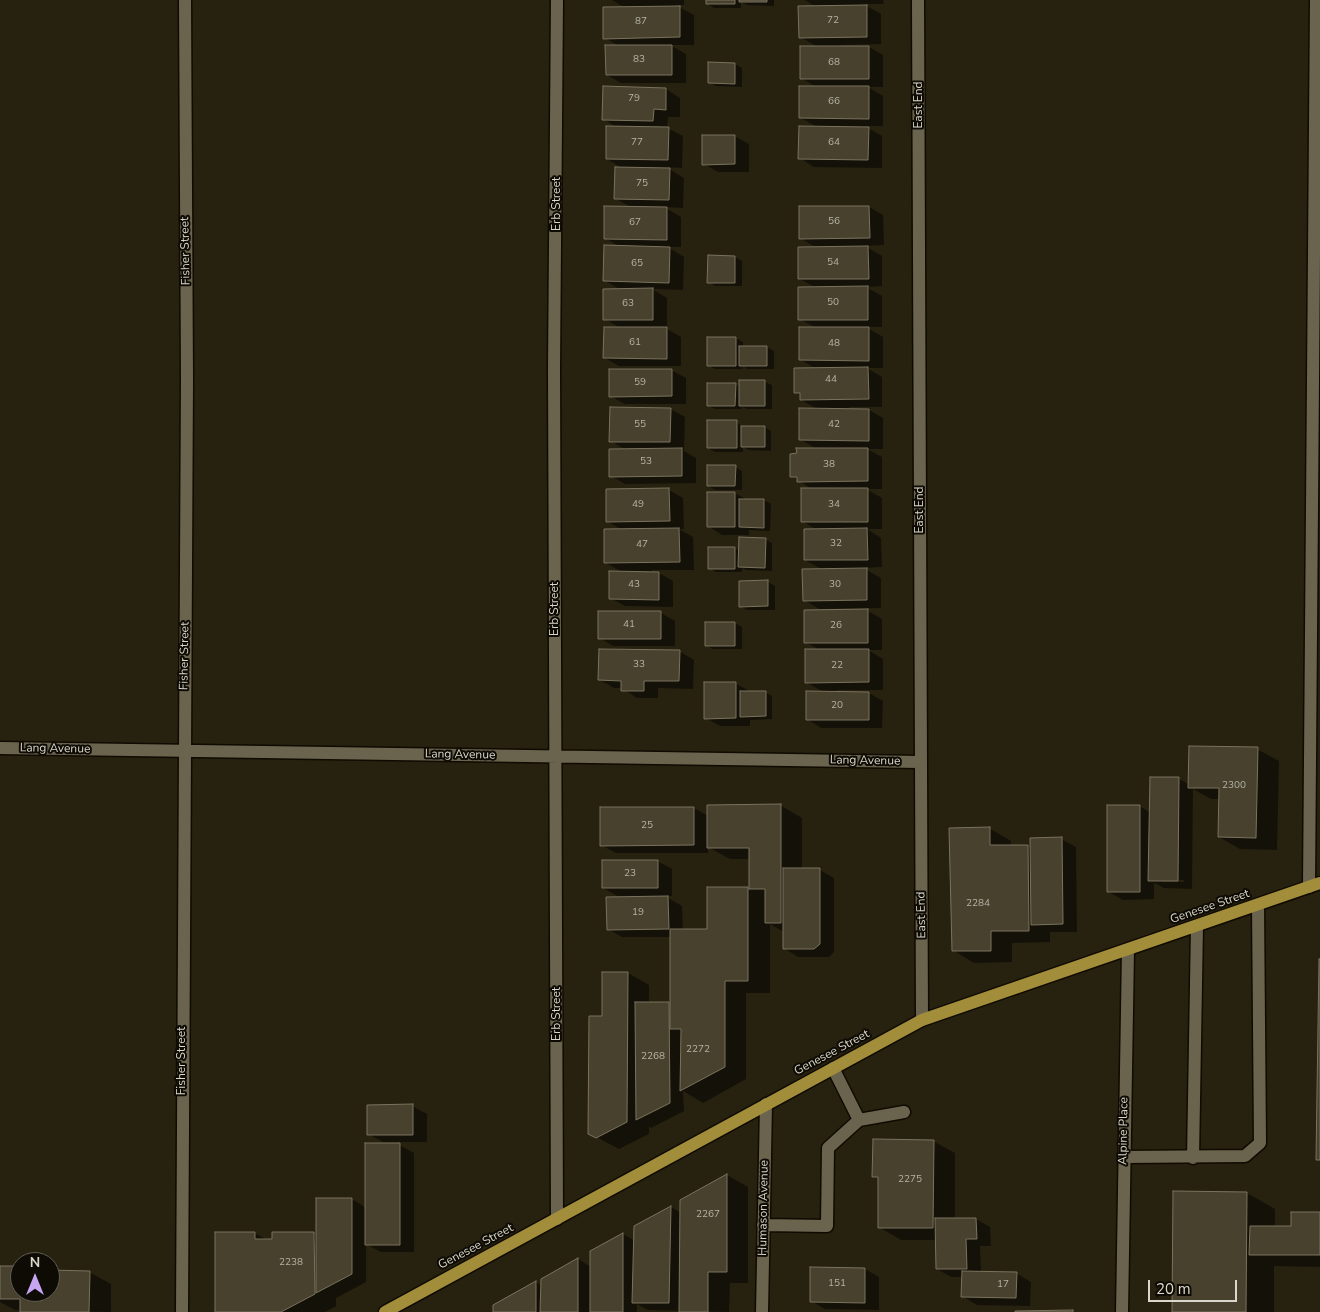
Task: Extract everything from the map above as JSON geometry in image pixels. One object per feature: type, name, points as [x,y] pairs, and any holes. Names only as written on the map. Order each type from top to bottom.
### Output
[{"type":"main road","name":"Genesee Street","points":[[385,1312],[401,1308],[557,1219],[766,1104],[915,1026],[922,1020],[1315,885]]},
{"type":"street","name":"Fisher Street","points":[[182,1312],[187,389],[185,0]]},
{"type":"street","name":"Erb Street","points":[[557,0],[554,368],[557,1219]]},
{"type":"street","name":"East End","points":[[918,0],[922,1020]]},
{"type":"street","points":[[1315,885],[1316,0]]},
{"type":"street","name":"Lang Avenue","points":[[0,748],[920,762]]},
{"type":"street","points":[[1124,1157],[1193,1158],[1245,1156],[1260,1144],[1258,904]]},
{"type":"street","points":[[1193,1158],[1197,926]]},
{"type":"street","name":"Alpine Place","points":[[1122,1312],[1128,950]]},
{"type":"street","points":[[833,1068],[859,1120]]},
{"type":"street","name":"Humason Avenue","points":[[762,1312],[766,1104]]},
{"type":"street","points":[[764,1225],[827,1226],[828,1148],[859,1120],[904,1112]]},
{"type":"building","points":[[706,0],[735,0],[735,4],[706,4]]},
{"type":"building","points":[[739,0],[767,0],[767,2],[739,2]]},
{"type":"building","points":[[867,5],[867,37],[799,38],[798,6]]},
{"type":"building","points":[[680,6],[680,37],[603,39],[603,7]]},
{"type":"building","points":[[605,45],[672,45],[672,75],[606,75]]},
{"type":"building","points":[[800,46],[869,46],[869,79],[800,79]]},
{"type":"building","points":[[708,62],[735,63],[735,84],[708,83]]},
{"type":"building","points":[[603,86],[666,88],[666,110],[654,109],[653,121],[602,120]]},
{"type":"building","points":[[799,86],[869,86],[869,119],[799,118]]},
{"type":"building","points":[[606,126],[669,127],[668,160],[606,159]]},
{"type":"building","points":[[799,126],[869,127],[868,160],[798,159]]},
{"type":"building","points":[[702,135],[735,135],[735,164],[702,165]]},
{"type":"building","points":[[615,167],[670,168],[669,200],[614,199]]},
{"type":"building","points":[[604,206],[667,207],[667,240],[604,239]]},
{"type":"building","points":[[799,206],[869,206],[870,238],[799,239]]},
{"type":"building","points":[[604,245],[670,247],[669,283],[603,281]]},
{"type":"building","points":[[868,246],[869,279],[798,279],[798,247]]},
{"type":"building","points":[[708,255],[735,256],[735,283],[707,283]]},
{"type":"building","points":[[868,286],[868,320],[798,320],[798,287]]},
{"type":"building","points":[[653,288],[653,320],[603,320],[603,289]]},
{"type":"building","points":[[604,327],[667,327],[667,359],[603,358]]},
{"type":"building","points":[[799,327],[869,327],[869,361],[799,360]]},
{"type":"building","points":[[707,337],[736,337],[736,366],[707,366]]},
{"type":"building","points":[[739,346],[767,346],[767,366],[739,366]]},
{"type":"building","points":[[868,367],[869,399],[800,400],[800,393],[794,393],[794,368]]},
{"type":"building","points":[[609,369],[672,369],[672,396],[609,397]]},
{"type":"building","points":[[739,380],[765,380],[765,406],[739,406]]},
{"type":"building","points":[[707,383],[736,383],[735,406],[707,406]]},
{"type":"building","points":[[610,407],[671,408],[670,442],[609,442]]},
{"type":"building","points":[[799,408],[869,409],[869,441],[799,440]]},
{"type":"building","points":[[707,420],[737,420],[737,448],[707,448]]},
{"type":"building","points":[[741,426],[765,426],[765,447],[741,447]]},
{"type":"building","points":[[682,448],[682,476],[609,477],[609,449]]},
{"type":"building","points":[[796,448],[868,448],[868,481],[797,482],[797,477],[790,477],[790,454],[797,453]]},
{"type":"building","points":[[707,465],[736,465],[735,486],[707,486]]},
{"type":"building","points":[[669,488],[670,521],[606,522],[606,489]]},
{"type":"building","points":[[801,488],[868,488],[868,522],[801,522]]},
{"type":"building","points":[[707,492],[735,492],[735,527],[707,527]]},
{"type":"building","points":[[739,499],[764,499],[764,528],[739,527]]},
{"type":"building","points":[[679,528],[680,562],[604,563],[604,529]]},
{"type":"building","points":[[867,528],[868,560],[804,560],[804,529]]},
{"type":"building","points":[[739,537],[766,538],[765,568],[738,567]]},
{"type":"building","points":[[708,547],[735,547],[735,569],[708,569]]},
{"type":"building","points":[[867,568],[867,600],[803,601],[802,569]]},
{"type":"building","points":[[609,571],[659,572],[659,600],[609,599]]},
{"type":"building","points":[[768,580],[768,606],[739,607],[739,581]]},
{"type":"building","points":[[868,609],[868,643],[804,643],[804,610]]},
{"type":"building","points":[[598,611],[661,611],[661,639],[598,639]]},
{"type":"building","points":[[705,622],[735,622],[735,646],[705,646]]},
{"type":"building","points":[[599,649],[680,650],[679,681],[644,681],[644,691],[621,691],[621,681],[598,680]]},
{"type":"building","points":[[805,649],[869,649],[869,682],[805,683]]},
{"type":"building","points":[[704,682],[736,682],[736,718],[704,719]]},
{"type":"building","points":[[740,691],[766,691],[766,716],[740,717]]},
{"type":"building","points":[[806,691],[869,692],[869,720],[806,720]]},
{"type":"building","points":[[1189,746],[1258,747],[1256,838],[1218,837],[1219,788],[1188,788]]},
{"type":"building","points":[[1150,777],[1179,777],[1178,881],[1148,881]]},
{"type":"building","points":[[781,804],[781,923],[765,923],[765,889],[749,889],[749,848],[707,848],[707,805]]},
{"type":"building","points":[[1107,805],[1140,805],[1140,892],[1107,892]]},
{"type":"building","points":[[600,807],[694,807],[694,845],[600,846]]},
{"type":"building","points":[[990,827],[990,845],[1028,845],[1029,931],[991,931],[991,951],[952,951],[949,828]]},
{"type":"building","points":[[1062,837],[1063,924],[1031,925],[1030,838]]},
{"type":"building","points":[[602,860],[658,860],[658,888],[602,888]]},
{"type":"building","points":[[783,868],[820,868],[820,944],[814,949],[783,949]]},
{"type":"building","points":[[707,887],[748,887],[748,981],[725,981],[725,1067],[680,1091],[681,1029],[670,1029],[670,929],[707,929]]},
{"type":"building","points":[[668,896],[669,929],[607,930],[606,897]]},
{"type":"building","points":[[1319,959],[1320,1160],[1316,1160]]},
{"type":"building","points":[[602,972],[628,972],[627,1122],[596,1138],[588,1134],[589,1016],[602,1016]]},
{"type":"building","points":[[635,1002],[669,1002],[670,1103],[636,1120]]},
{"type":"building","points":[[413,1104],[413,1135],[367,1135],[367,1105]]},
{"type":"building","points":[[873,1139],[934,1140],[933,1228],[878,1228],[878,1177],[872,1177]]},
{"type":"building","points":[[365,1143],[400,1143],[400,1245],[365,1245]]},
{"type":"building","points":[[727,1174],[727,1272],[708,1272],[708,1312],[679,1312],[680,1200]]},
{"type":"building","points":[[1173,1191],[1247,1192],[1246,1312],[1172,1312]]},
{"type":"building","points":[[316,1198],[352,1198],[352,1274],[316,1293]]},
{"type":"building","points":[[671,1206],[669,1303],[632,1303],[634,1226]]},
{"type":"building","points":[[1291,1212],[1320,1212],[1320,1255],[1249,1255],[1250,1226],[1291,1226]]},
{"type":"building","points":[[935,1218],[976,1218],[977,1239],[966,1239],[967,1269],[936,1269]]},
{"type":"building","points":[[215,1232],[255,1232],[255,1239],[272,1239],[272,1232],[314,1232],[315,1294],[281,1312],[215,1312]]},
{"type":"building","points":[[623,1233],[623,1312],[590,1312],[590,1251]]},
{"type":"building","points":[[578,1258],[578,1312],[540,1312],[541,1279]]},
{"type":"building","points":[[0,1266],[10,1266],[10,1299],[0,1299]]},
{"type":"building","points":[[810,1267],[865,1268],[865,1303],[810,1302]]},
{"type":"building","points":[[60,1270],[90,1271],[89,1312],[20,1312],[20,1302],[60,1302]]},
{"type":"building","points":[[962,1271],[1017,1272],[1016,1298],[961,1297]]},
{"type":"building","points":[[536,1281],[536,1312],[493,1312],[493,1305]]},
{"type":"building","points":[[1073,1310],[1073,1312],[1015,1312],[1015,1311]]}]
